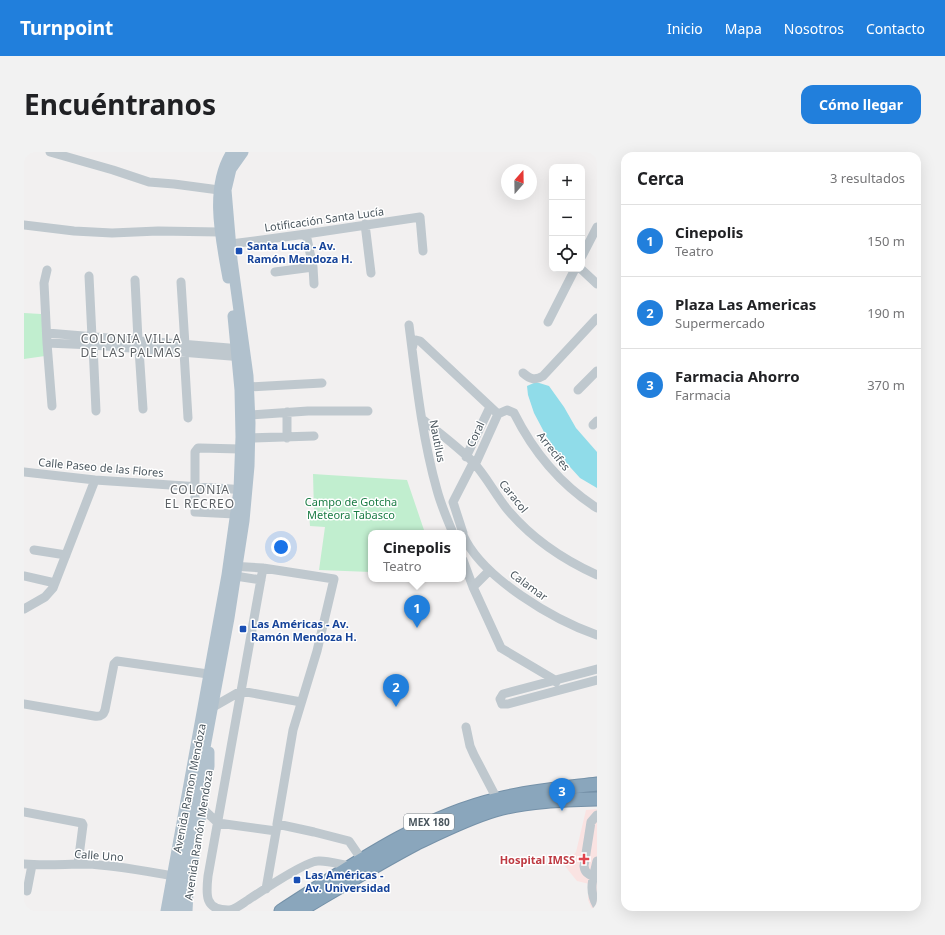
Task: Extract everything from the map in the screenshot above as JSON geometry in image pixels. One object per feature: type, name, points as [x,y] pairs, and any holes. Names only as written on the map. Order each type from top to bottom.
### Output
[{"type":"highway","name":"MEX 180","points":[[281,911],[404,835],[431,822],[470,807],[497,799],[530,792],[597,784]]},
{"type":"highway","name":"MEX 180","points":[[299,911],[404,850],[467,820],[495,810],[527,804],[548,801],[597,799]]},
{"type":"main road","points":[[233,571],[236,514],[243,490],[250,438],[248,387],[231,300],[220,232],[219,190],[223,170],[234,152]]},
{"type":"main road","points":[[176,911],[178,893],[213,707],[213,672],[244,521],[240,449],[241,353],[226,190],[232,169],[234,152]]},
{"type":"main road","name":"Avenida Ramon Mendoza","points":[[166,911],[213,672]]},
{"type":"main road","name":"Avenida Ramón Mendoza","points":[[187,911],[188,893],[209,766],[207,735]]},
{"type":"street","points":[[50,152],[149,182],[219,190]]},
{"type":"street","name":"Lotificación Santa Lucía","points":[[231,244],[420,217],[423,251]]},
{"type":"street","points":[[365,224],[371,273]]},
{"type":"street","points":[[24,225],[74,231],[112,233],[158,231],[220,232]]},
{"type":"street","points":[[585,250],[597,227]]},
{"type":"street","points":[[306,234],[313,267],[314,284]]},
{"type":"street","points":[[275,272],[313,267]]},
{"type":"street","points":[[47,270],[44,283],[52,406]]},
{"type":"street","points":[[548,322],[573,272]]},
{"type":"street","points":[[584,272],[597,284]]},
{"type":"street","points":[[89,276],[96,410]]},
{"type":"street","points":[[135,280],[135,344],[143,409]]},
{"type":"street","points":[[180,282],[188,418]]},
{"type":"street","points":[[523,373],[532,379],[543,376],[597,318]]},
{"type":"street","name":"Nautilus","points":[[409,325],[422,419],[437,492],[452,530]]},
{"type":"street","points":[[47,333],[93,341],[241,353]]},
{"type":"street","points":[[47,343],[93,341]]},
{"type":"street","points":[[412,350],[414,341],[420,341],[498,414]]},
{"type":"street","points":[[578,390],[597,371]]},
{"type":"street","points":[[248,387],[322,383]]},
{"type":"street","name":"Coral","points":[[471,461],[490,407]]},
{"type":"street","name":"Arrecifes","points":[[498,414],[507,410],[513,412],[534,446],[553,470],[574,492],[597,508]]},
{"type":"street","points":[[250,415],[287,412],[368,411]]},
{"type":"street","points":[[287,412],[287,438]]},
{"type":"street","name":"Coral","points":[[471,461],[498,414]]},
{"type":"street","name":"Caracol","points":[[422,419],[471,461],[507,510],[528,530],[548,547],[570,562],[597,575]]},
{"type":"street","points":[[250,438],[314,436]]},
{"type":"street","points":[[236,514],[195,512],[195,452],[198,448],[240,449]]},
{"type":"street","name":"Calamar","points":[[462,530],[453,502],[471,461]]},
{"type":"street","name":"Calle Paseo de las Flores","points":[[24,472],[95,480],[243,490]]},
{"type":"street","points":[[24,609],[45,597],[51,591],[95,480]]},
{"type":"street","name":"Calamar","points":[[466,539],[474,554],[489,571],[542,609],[571,625],[597,635]]},
{"type":"street","points":[[34,550],[66,555]]},
{"type":"street","points":[[233,571],[263,568],[334,579],[317,652],[301,702],[292,738],[266,889]]},
{"type":"street","points":[[202,808],[218,823],[314,832],[349,841],[357,863],[317,860],[290,874],[232,911],[218,911],[212,908],[207,901],[206,890],[218,823],[241,691],[263,568]]},
{"type":"street","points":[[466,568],[501,648],[555,680],[560,689]]},
{"type":"street","points":[[233,571],[261,580]]},
{"type":"street","points":[[473,587],[489,571]]},
{"type":"street","points":[[24,576],[55,583]]},
{"type":"street","points":[[24,704],[101,716],[104,714],[114,664],[117,661],[213,672]]},
{"type":"street","points":[[597,669],[504,694],[500,699],[500,702],[502,704],[508,704],[597,680]]},
{"type":"street","points":[[213,707],[241,691],[301,702]]},
{"type":"street","points":[[466,727],[470,746],[497,799]]},
{"type":"street","points":[[24,812],[81,823],[83,825],[78,864]]},
{"type":"street","points":[[594,877],[587,874],[584,866],[591,822],[597,816]]},
{"type":"street","points":[[597,861],[592,891],[592,897],[597,906]]},
{"type":"street","points":[[27,891],[28,864]]},
{"type":"street","name":"Calle Uno","points":[[28,864],[116,866],[172,876]]},
{"type":"shaded area","name":"Hospital IMSS","points":[[597,809],[597,911],[593,911],[588,900],[589,884],[577,881],[564,865],[576,852],[586,810]]},
{"type":"green space","points":[[24,313],[41,314],[45,338],[45,356],[24,359]]},
{"type":"green space","name":"Campo de Gotcha Meteora Tabasco","points":[[313,474],[407,480],[424,530],[368,530],[368,572],[319,570],[325,527],[310,526],[309,514],[314,512]]},
{"type":"water","points":[[536,382],[549,386],[564,407],[576,428],[597,452],[597,488],[580,478],[552,447],[534,413],[528,395],[527,386]]},
{"type":"place","name":"Santa Lucía - Av. Ramón Mendoza H.","points":[[239,251]]},
{"type":"place","name":"Cinepolis","points":[[417,628]]},
{"type":"place","name":"Las Américas - Av. Ramón Mendoza H.","points":[[243,629]]},
{"type":"place","name":"Plaza Las Americas","points":[[396,707]]},
{"type":"place","name":"Farmacia Ahorro","points":[[562,811]]},
{"type":"place","name":"Hospital IMSS","points":[[584,859]]},
{"type":"place","name":"Las Américas - Av. Universidad","points":[[297,880]]},
{"type":"district","name":"COLONIA VILLA DE LAS PALMAS","points":[[131,345]]},
{"type":"district","name":"COLONIA EL RECREO","points":[[200,496]]}]
